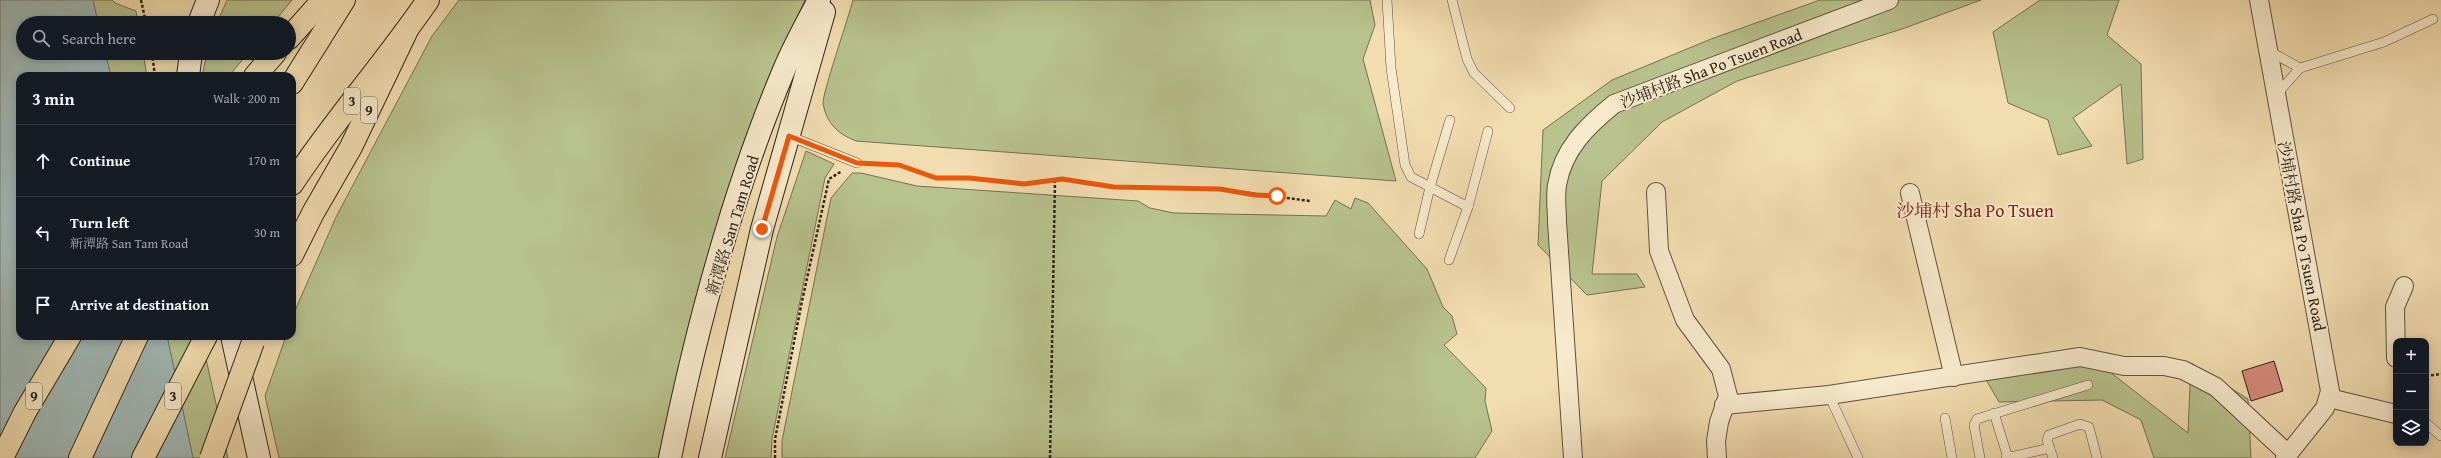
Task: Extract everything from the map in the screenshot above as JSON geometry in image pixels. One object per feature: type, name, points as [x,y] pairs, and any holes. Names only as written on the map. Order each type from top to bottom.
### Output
[{"type":"highway","points":[[296,30],[323,0]]},
{"type":"highway","points":[[296,77],[344,0]]},
{"type":"highway","name":"9","points":[[296,247],[327,188],[351,148],[407,30],[428,0]]},
{"type":"highway","name":"3","points":[[296,179],[328,132],[407,30]]},
{"type":"highway","points":[[258,72],[269,60]]},
{"type":"highway","name":"9","points":[[2,458],[25,412],[68,340]]},
{"type":"highway","points":[[80,458],[135,340]]},
{"type":"highway","name":"3","points":[[143,458],[166,410],[204,340]]},
{"type":"highway","points":[[211,458],[253,340]]},
{"type":"street","points":[[202,16],[208,0]]},
{"type":"street","name":"新潭路 San Tam Road","points":[[670,458],[696,346],[731,218],[784,70],[819,0]]},
{"type":"street","name":"新潭路 San Tam Road","points":[[710,458],[762,229],[827,0]]},
{"type":"street","name":"沙埔村路 Sha Po Tsuen Road","points":[[1573,458],[1557,222],[1557,186],[1566,156],[1586,127],[1614,104],[1889,0]]},
{"type":"street","name":"沙埔村路 Sha Po Tsuen Road","points":[[2259,0],[2275,96],[2329,383],[2329,398]]},
{"type":"street","points":[[189,72],[190,60]]},
{"type":"street","points":[[1656,192],[1660,251],[1686,320],[1721,369],[1728,396],[1724,405],[1717,435],[1717,458]]},
{"type":"street","points":[[1910,193],[1954,377]]},
{"type":"street","points":[[2396,338],[2395,307],[2404,286]]},
{"type":"street","points":[[233,340],[259,458]]},
{"type":"street","points":[[1724,405],[1829,395],[1954,377],[2073,357],[2124,366],[2164,366],[2183,370],[2216,387],[2287,456],[2325,408],[2329,398],[2393,413]]},
{"type":"lane","points":[[1387,0],[1391,68],[1405,165],[1411,177],[1468,207]]},
{"type":"lane","points":[[1452,0],[1467,59],[1474,73],[1510,108]]},
{"type":"lane","points":[[2275,96],[2300,68],[2384,42],[2432,18]]},
{"type":"lane","points":[[2267,50],[2300,68]]},
{"type":"lane","points":[[1419,234],[1430,187],[1450,120]]},
{"type":"lane","points":[[1449,260],[1468,207],[1488,131]]},
{"type":"lane","points":[[789,136],[857,163]]},
{"type":"lane","points":[[1980,458],[1974,425],[1978,420],[1994,413],[2088,385]]},
{"type":"lane","points":[[1829,395],[1858,458]]},
{"type":"lane","points":[[1994,413],[2007,458],[2050,448]]},
{"type":"lane","points":[[1945,418],[1952,458]]},
{"type":"lane","points":[[2053,458],[2047,440],[2052,433],[2080,424],[2086,424],[2089,427],[2097,458]]},
{"type":"lane","points":[[2429,426],[2441,436]]},
{"type":"path","points":[[141,0],[144,16]]},
{"type":"path","points":[[153,60],[154,72]]},
{"type":"path","points":[[775,458],[775,439],[802,301],[829,179],[857,163],[899,165],[936,178],[969,178],[1024,184],[1062,179],[1114,187],[1220,189],[1310,201]]},
{"type":"path","points":[[1050,458],[1055,180]]},
{"type":"path","points":[[2429,376],[2441,374]]},
{"type":"green space","points":[[93,0],[112,0],[115,3],[136,11],[137,16],[96,16]]},
{"type":"green space","points":[[227,0],[292,0],[279,16],[220,16]]},
{"type":"green space","points":[[459,0],[805,0],[774,68],[720,215],[671,402],[658,458],[279,458],[265,396],[285,340],[296,340],[296,309],[336,217],[432,36]]},
{"type":"green space","points":[[853,0],[1370,0],[1375,25],[1363,59],[1396,181],[856,141],[844,135],[830,123],[823,104]]},
{"type":"green space","points":[[1820,0],[1981,0],[1902,29],[1737,81],[1662,122],[1602,181],[1592,274],[1637,274],[1645,287],[1587,295],[1538,245],[1543,130],[1612,80],[1711,39]]},
{"type":"green space","points":[[2040,0],[2119,0],[2107,35],[2141,64],[2143,159],[2127,164],[2121,84],[2073,118],[2092,146],[2058,155],[2048,120],[2008,103],[1993,32]]},
{"type":"green space","points":[[107,60],[144,60],[146,72],[110,72]]},
{"type":"green space","points":[[205,60],[242,60],[232,72],[203,72]]},
{"type":"green space","points":[[806,151],[834,164],[825,178],[772,439],[771,458],[725,458],[777,237]]},
{"type":"green space","points":[[852,173],[861,173],[917,186],[1138,201],[1150,208],[1174,213],[1326,216],[1335,200],[1351,209],[1355,198],[1368,203],[1427,269],[1443,307],[1452,316],[1457,334],[1444,345],[1486,388],[1485,401],[1492,431],[1475,458],[782,458],[782,441],[831,198]]},
{"type":"green space","points":[[168,340],[202,340],[228,458],[193,458]]},
{"type":"green space","points":[[2087,354],[2188,433],[2191,363],[2248,399],[2251,458],[2154,458],[2141,420],[2102,400],[1999,402],[1978,366]]},
{"type":"water","points":[[0,0],[93,0],[96,16],[16,16],[16,60],[107,60],[110,72],[16,72],[16,340],[168,340],[193,458],[0,458]]},
{"type":"building","points":[[2274,361],[2283,391],[2251,401],[2242,371]]},
{"type":"district","name":"沙埔村 Sha Po Tsuen","points":[[1975,211]]},
{"type":"route","points":[[762,229],[789,136],[803,140],[857,163],[899,165],[936,178],[969,178],[1024,184],[1062,179],[1114,187],[1220,189],[1255,195],[1277,196]]}]
